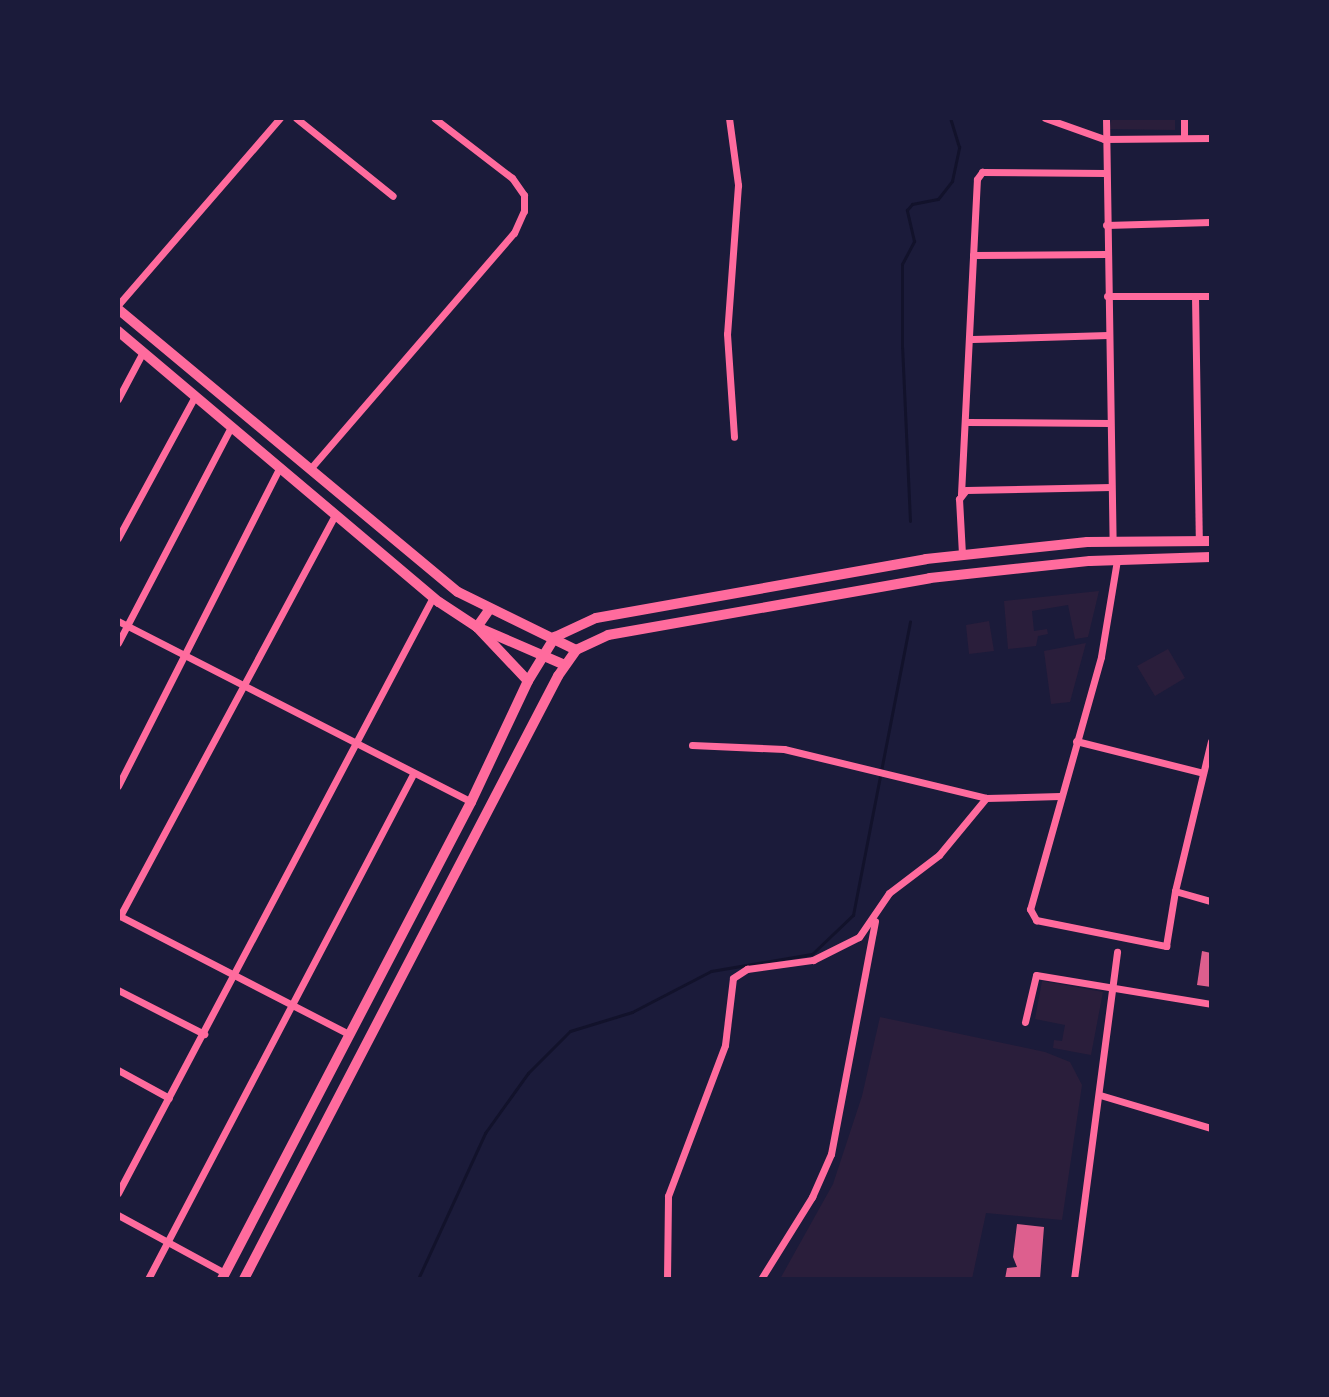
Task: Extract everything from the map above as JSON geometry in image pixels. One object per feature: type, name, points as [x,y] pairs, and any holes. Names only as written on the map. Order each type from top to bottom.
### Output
[{"type":"main road","points":[[118,307],[458,592],[489,610],[555,637],[576,650]]},
{"type":"main road","points":[[118,331],[433,597],[477,627],[528,681]]},
{"type":"main road","points":[[224,1276],[471,802],[528,681],[555,637],[596,618],[962,554],[1113,541],[1211,541]]},
{"type":"main road","points":[[244,1279],[565,665],[576,650],[608,635],[930,578],[1117,560],[1211,557]]},
{"type":"main road","points":[[477,627],[489,610]]},
{"type":"main road","points":[[477,627],[565,665]]},
{"type":"street","points":[[118,307],[280,118]]},
{"type":"street","points":[[296,118],[393,196]]},
{"type":"street","points":[[310,469],[514,233],[524,211],[524,195],[512,178],[434,118]]},
{"type":"street","points":[[729,118],[738,185],[727,334],[734,437]]},
{"type":"street","points":[[1045,118],[1104,139],[1211,138]]},
{"type":"street","points":[[1106,118],[1113,541]]},
{"type":"street","points":[[1184,118],[1184,138]]},
{"type":"street","points":[[962,554],[961,494],[972,339],[977,179],[982,172],[1106,173]]},
{"type":"street","points":[[1106,225],[1211,222]]},
{"type":"street","points":[[973,255],[1106,254]]},
{"type":"street","points":[[1107,296],[1211,296]]},
{"type":"street","points":[[1195,296],[1199,541]]},
{"type":"street","points":[[972,339],[1108,335]]},
{"type":"street","points":[[118,399],[143,352]]},
{"type":"street","points":[[118,538],[195,396]]},
{"type":"street","points":[[966,422],[1110,423]]},
{"type":"street","points":[[118,643],[231,427]]},
{"type":"street","points":[[118,786],[280,467]]},
{"type":"street","points":[[961,494],[1111,487]]},
{"type":"street","points":[[336,514],[119,916],[350,1035]]},
{"type":"street","points":[[1117,560],[1101,657],[1030,909],[1036,920],[1166,946],[1175,891],[1211,741]]},
{"type":"street","points":[[118,1193],[433,597]]},
{"type":"street","points":[[118,621],[471,802]]},
{"type":"street","points":[[1076,741],[1203,773]]},
{"type":"street","points":[[692,745],[784,749],[863,771],[986,798],[1060,796]]},
{"type":"street","points":[[148,1279],[294,1006],[413,774]]},
{"type":"street","points":[[667,1279],[668,1196],[725,1045],[733,978],[747,969],[793,965],[832,953],[859,937],[889,893],[956,837],[986,798]]},
{"type":"street","points":[[1175,891],[1211,901]]},
{"type":"street","points":[[761,1279],[812,1197],[831,1154],[877,911]]},
{"type":"street","points":[[1074,1279],[1117,952]]},
{"type":"street","points":[[1025,1022],[1036,975],[1211,1004]]},
{"type":"street","points":[[118,990],[204,1034]]},
{"type":"street","points":[[118,1070],[169,1098]]},
{"type":"street","points":[[1100,1095],[1211,1128]]},
{"type":"street","points":[[118,1215],[170,1241],[224,1276]]},
{"type":"shaded area","points":[[1112,118],[1175,118],[1175,130],[1109,129]]},
{"type":"shaded area","points":[[1099,591],[1088,637],[1075,639],[1068,605],[1032,611],[1034,631],[1047,629],[1048,634],[1038,636],[1036,646],[1008,649],[1004,601]]},
{"type":"shaded area","points":[[989,621],[994,651],[969,654],[966,625]]},
{"type":"shaded area","points":[[1086,643],[1070,702],[1051,704],[1044,651]]},
{"type":"shaded area","points":[[1168,649],[1185,678],[1155,696],[1137,666]]},
{"type":"shaded area","points":[[1042,981],[1103,992],[1091,1055],[1053,1048],[1054,1040],[1062,1041],[1065,1025],[1035,1019]]},
{"type":"shaded area","points":[[880,1017],[1045,1052],[1070,1062],[1082,1085],[1062,1220],[986,1213],[972,1279],[780,1279],[833,1184],[862,1096]]},
{"type":"building","points":[[1202,951],[1211,953],[1211,987],[1197,985]]},
{"type":"building","points":[[1017,1224],[1044,1227],[1040,1279],[1005,1279],[1007,1268],[1017,1267],[1013,1257]]},
{"type":"waterway","points":[[910,521],[902,347],[902,264],[914,241],[907,210],[912,204],[938,199],[952,181],[959,147],[950,118]]},
{"type":"waterway","points":[[418,1279],[485,1133],[528,1073],[570,1031],[632,1012],[711,971],[812,954],[853,915],[910,621]]}]
